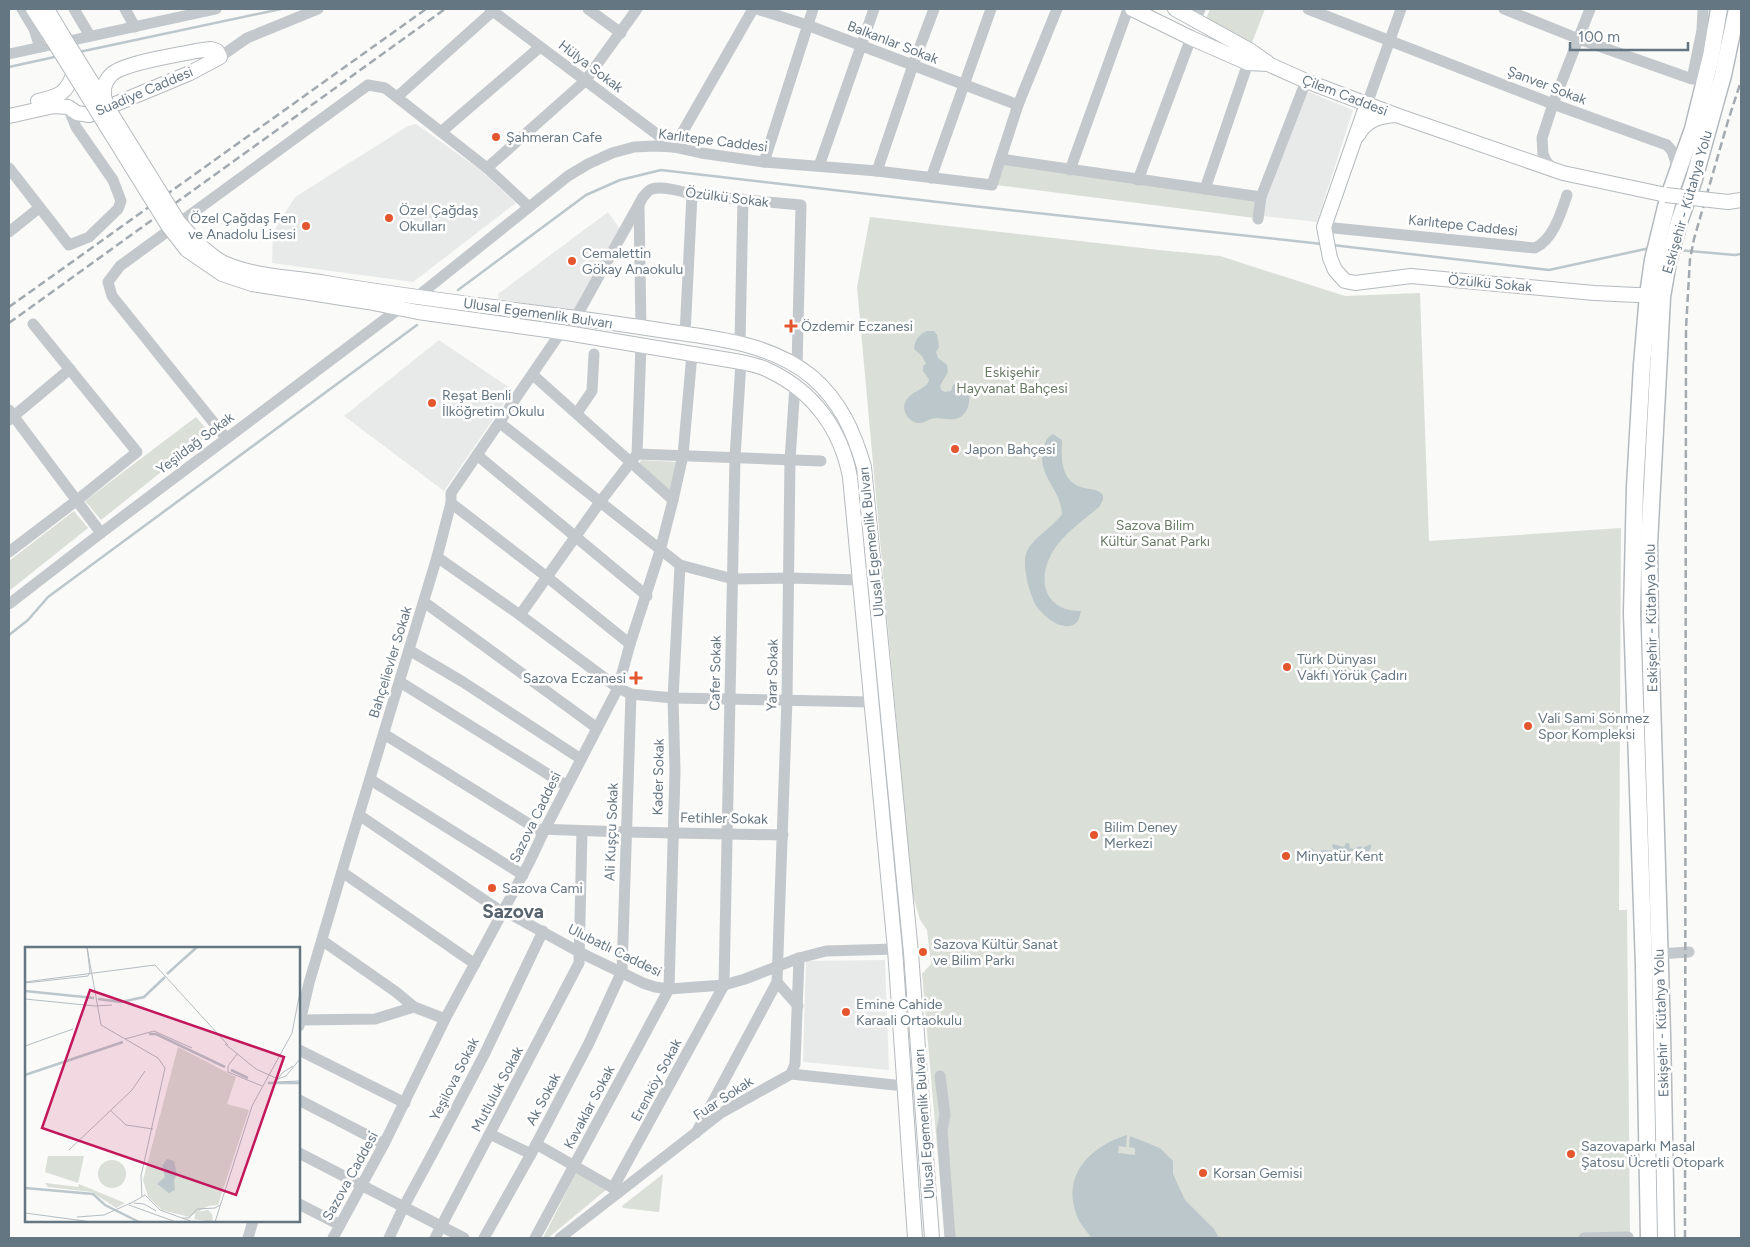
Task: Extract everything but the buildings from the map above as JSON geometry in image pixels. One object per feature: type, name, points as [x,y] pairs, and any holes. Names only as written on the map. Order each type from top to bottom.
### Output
[{"type":"highway","name":"Eskişehir - Kütahya Yolu","points":[[1649,1238],[1644,966],[1632,613],[1635,487],[1655,296],[1661,261],[1662,221],[1693,129],[1712,56],[1706,9]]},
{"type":"highway","name":"Eskişehir - Kütahya Yolu","points":[[1661,261],[1680,220],[1694,179],[1723,75],[1737,9]]},
{"type":"highway","name":"Eskişehir - Kütahya Yolu","points":[[1655,296],[1649,544],[1650,633],[1666,1238]]},
{"type":"main road","points":[[33,9],[58,38]]},
{"type":"main road","points":[[47,9],[74,73],[169,227],[193,247]]},
{"type":"main road","name":"Çilem Caddesi","points":[[1132,9],[1248,63],[1268,64],[1366,104],[1559,171],[1666,195],[1728,202],[1741,200]]},
{"type":"main road","points":[[1175,9],[1198,14],[1268,64]]},
{"type":"main road","name":"Ulusal Egemenlik Bulvarı","points":[[58,38],[108,109],[193,247],[222,274],[252,284],[741,362],[769,370],[795,385],[826,416],[840,440],[846,456],[850,477],[895,949],[915,1238]]},
{"type":"main road","points":[[108,109],[103,94],[105,85],[111,74],[124,67],[211,49],[217,51],[220,57]]},
{"type":"main road","name":"Suadiye Caddesi","points":[[9,116],[54,106],[68,107],[77,113],[89,114],[190,73],[220,57]]},
{"type":"main road","points":[[9,108],[61,94],[68,87],[74,73]]},
{"type":"main road","points":[[1324,227],[1366,104]]},
{"type":"main road","points":[[1354,142],[1360,131],[1370,122],[1382,117],[1396,115]]},
{"type":"main road","name":"Özülkü Sokak","points":[[1324,227],[1330,258],[1336,270],[1345,280],[1355,283],[1411,276],[1594,293],[1655,296]]},
{"type":"main road","name":"Ulusal Egemenlik Bulvarı","points":[[193,247],[224,264],[254,272],[370,291],[576,317],[740,343],[777,356],[797,367],[812,377],[832,397],[847,420],[864,467],[911,953],[932,1238]]},
{"type":"main road","points":[[561,332],[576,317]]},
{"type":"street","points":[[22,9],[34,29],[40,47]]},
{"type":"street","points":[[74,9],[90,36]]},
{"type":"street","points":[[125,9],[135,27]]},
{"type":"street","points":[[9,54],[135,27],[179,13],[216,9]]},
{"type":"street","points":[[220,57],[247,38],[318,9]]},
{"type":"street","points":[[588,9],[621,33]]},
{"type":"street","points":[[487,168],[585,81],[637,9]]},
{"type":"street","points":[[674,147],[753,9]]},
{"type":"street","name":"Balkanlar Sokak","points":[[757,9],[807,25],[1018,105]]},
{"type":"street","points":[[764,162],[813,9]]},
{"type":"street","points":[[819,166],[874,9]]},
{"type":"street","points":[[877,172],[912,65],[934,9]]},
{"type":"street","points":[[931,178],[990,9]]},
{"type":"street","points":[[1057,9],[1018,105],[1001,159],[1261,197]]},
{"type":"street","points":[[1070,170],[1128,9]]},
{"type":"street","name":"Şanver Sokak","points":[[1308,9],[1667,146],[1672,151],[1679,171]]},
{"type":"street","points":[[1366,104],[1400,9]]},
{"type":"street","points":[[1504,9],[1579,39],[1692,80],[1706,9]]},
{"type":"street","points":[[1559,171],[1546,161],[1542,149],[1542,138],[1553,104],[1590,9]]},
{"type":"street","points":[[397,97],[491,10]]},
{"type":"street","name":"Hülya Sokak","points":[[491,10],[674,147]]},
{"type":"street","points":[[1138,180],[1191,38]]},
{"type":"street","points":[[441,132],[540,47]]},
{"type":"street","points":[[1205,189],[1248,63]]},
{"type":"street","points":[[1258,218],[1261,197],[1306,81]]},
{"type":"street","points":[[226,438],[112,296],[108,282],[120,266],[368,85],[385,88],[397,97],[487,168],[529,206]]},
{"type":"street","points":[[9,168],[69,245],[89,237],[118,209],[121,201],[113,180],[76,127],[68,107]]},
{"type":"street","name":"Karlıtepe Caddesi","points":[[418,296],[568,176],[612,153],[634,147],[674,147],[764,162],[819,166],[992,185],[1001,159]]},
{"type":"street","name":"Özülkü Sokak","points":[[639,204],[647,192],[653,188],[684,191],[692,195],[801,205],[797,367]]},
{"type":"street","points":[[685,334],[692,195]]},
{"type":"street","name":"Karlıtepe Caddesi","points":[[1324,227],[1535,248],[1542,244],[1560,217],[1567,195]]},
{"type":"street","points":[[740,343],[743,199]]},
{"type":"street","points":[[576,317],[639,204]]},
{"type":"street","points":[[639,204],[641,328]]},
{"type":"street","points":[[9,232],[39,208]]},
{"type":"street","name":"Yeşildağ Sokak","points":[[9,604],[100,533],[400,308]]},
{"type":"street","points":[[9,552],[137,452],[33,324]]},
{"type":"street","name":"Bahçelievler Sokak","points":[[300,1019],[309,983],[437,557],[451,503],[451,492],[561,332]]},
{"type":"street","points":[[520,615],[600,502],[634,458],[641,345]]},
{"type":"street","points":[[577,413],[592,392],[594,354]]},
{"type":"street","name":"Sazova Caddesi","points":[[333,1238],[384,1144],[445,1019],[523,875],[618,688],[660,551],[683,455],[692,354]]},
{"type":"street","name":"Cafer Sokak","points":[[724,985],[735,457],[741,362]]},
{"type":"street","points":[[70,369],[10,416],[100,533]]},
{"type":"street","points":[[532,375],[634,458],[673,500]]},
{"type":"street","name":"Yarar Sokak","points":[[777,982],[787,699],[790,460],[795,385]]},
{"type":"street","points":[[500,423],[680,565],[733,579],[859,580]]},
{"type":"street","points":[[634,458],[683,455],[821,461]]},
{"type":"street","points":[[477,456],[647,596]]},
{"type":"street","points":[[451,503],[630,644]]},
{"type":"street","points":[[437,557],[520,615],[618,688],[631,694],[673,698],[871,702]]},
{"type":"street","name":"Kader Sokak","points":[[668,989],[675,771],[673,698],[680,565]]},
{"type":"street","points":[[424,602],[597,728]]},
{"type":"street","points":[[409,650],[463,682],[582,759]]},
{"type":"street","points":[[400,682],[567,786]]},
{"type":"street","name":"Ali Kuşçu Sokak","points":[[622,971],[631,694]]},
{"type":"street","name":"Fetihler Sokak","points":[[384,734],[537,829],[783,835]]},
{"type":"street","points":[[371,780],[523,875]]},
{"type":"street","name":"Ulubatlı Caddesi","points":[[359,815],[502,912],[543,931],[579,952],[655,987],[668,989],[724,985],[799,958],[826,951],[895,949]]},
{"type":"street","name":"Mutluluk Sokak","points":[[435,1238],[580,963],[582,831]]},
{"type":"street","points":[[342,872],[475,964]]},
{"type":"street","name":"Yeşilova Sokak","points":[[389,1238],[402,1208],[438,1145],[485,1053],[543,931]]},
{"type":"street","points":[[323,941],[396,992],[414,1007],[445,1019]]},
{"type":"street","points":[[1659,954],[1689,952]]},
{"type":"street","points":[[799,958],[795,1064],[791,1074],[904,1086]]},
{"type":"street","name":"Ak Sokak","points":[[484,1238],[534,1149],[589,1043],[622,971]]},
{"type":"street","points":[[696,1133],[777,982],[798,1006]]},
{"type":"street","name":"Erenköy Sokak","points":[[616,1191],[724,985]]},
{"type":"street","name":"Kavaklar Sokak","points":[[535,1238],[668,989]]},
{"type":"street","points":[[300,1023],[375,1018],[414,1007]]},
{"type":"street","points":[[300,1051],[404,1103]]},
{"type":"street","name":"Fuar Sokak","points":[[560,1238],[616,1191],[721,1113],[791,1074]]},
{"type":"street","points":[[940,1076],[945,1115],[942,1130],[950,1238]]},
{"type":"street","points":[[300,1101],[384,1144]]},
{"type":"street","points":[[490,1134],[574,1165],[616,1191]]},
{"type":"street","points":[[300,1154],[402,1208],[464,1238]]},
{"type":"street","points":[[300,1205],[340,1225]]},
{"type":"street","points":[[252,1237],[253,1222]]},
{"type":"street","points":[[1584,1238],[1628,1237]]},
{"type":"shaded area","points":[[1306,91],[1353,110],[1317,222],[1262,216],[1264,197]]},
{"type":"shaded area","name":"Özel Çağdaş Okulları","points":[[416,124],[479,169],[516,203],[413,282],[272,263],[273,232],[295,197],[408,126]]},
{"type":"shaded area","name":"Cemalettin Gökay Anaokulu","points":[[608,212],[620,229],[576,311],[499,299],[498,294]]},
{"type":"shaded area","points":[[927,331],[934,331],[937,335],[939,347],[936,352],[938,358],[947,365],[948,372],[940,386],[941,390],[945,392],[951,391],[953,385],[957,382],[966,387],[968,392],[968,408],[959,418],[934,418],[917,423],[909,418],[905,411],[904,407],[907,399],[928,383],[929,379],[923,371],[923,366],[926,364],[922,356],[914,349],[918,338]]},
{"type":"shaded area","name":"Reşat Benli İlköğretim Okulu","points":[[439,340],[513,390],[444,491],[344,416]]},
{"type":"shaded area","points":[[1053,434],[1062,440],[1064,470],[1071,481],[1103,495],[1103,500],[1099,507],[1072,529],[1058,544],[1046,567],[1045,585],[1047,593],[1052,600],[1064,608],[1081,611],[1077,622],[1067,626],[1055,623],[1037,607],[1029,589],[1025,566],[1026,554],[1029,548],[1062,514],[1058,496],[1045,473],[1043,465],[1044,446],[1047,439]]},
{"type":"shaded area","points":[[1346,843],[1349,843],[1350,848],[1353,849],[1360,846],[1363,848],[1371,844],[1371,848],[1366,855],[1359,850],[1352,851],[1338,860],[1331,854],[1311,856],[1308,853],[1311,848],[1316,852],[1324,850],[1333,851],[1333,844],[1344,847]]},
{"type":"shaded area","name":"Emine Cahide Karaali Ortaokulu","points":[[885,960],[889,1070],[803,1062],[806,961]]},
{"type":"shaded area","points":[[1127,1135],[1126,1147],[1119,1146],[1118,1153],[1135,1155],[1135,1148],[1129,1147],[1130,1136],[1160,1148],[1173,1161],[1173,1174],[1185,1200],[1214,1229],[1219,1238],[1092,1238],[1090,1236],[1078,1219],[1073,1199],[1073,1185],[1077,1174],[1083,1163],[1102,1146]]},
{"type":"green space","points":[[1210,9],[1265,9],[1251,45],[1205,21]]},
{"type":"green space","points":[[1003,162],[1257,199],[1255,218],[996,185]]},
{"type":"green space","name":"Sazova Bilim Kültür Sanat Parkı","points":[[870,217],[1220,256],[1345,296],[1420,293],[1429,541],[1621,528],[1619,910],[1627,910],[1630,1238],[945,1238],[922,974],[931,964],[927,930],[920,920],[912,892],[857,287]]},
{"type":"green space","points":[[196,417],[210,433],[101,520],[85,501]]},
{"type":"green space","points":[[641,460],[677,462],[671,492],[639,464]]},
{"type":"green space","points":[[74,511],[88,528],[9,591],[9,561]]},
{"type":"green space","points":[[577,1171],[607,1189],[548,1238],[543,1238]]},
{"type":"green space","points":[[663,1174],[659,1212],[623,1208],[622,1206]]},
{"type":"waterway","points":[[79,52],[281,9]]},
{"type":"waterway","points":[[9,67],[59,56]]},
{"type":"waterway","points":[[458,290],[586,195],[620,180],[661,170],[1322,244]]},
{"type":"waterway","points":[[1332,245],[1549,270],[1650,248]]},
{"type":"waterway","points":[[1678,250],[1741,254]]},
{"type":"waterway","points":[[9,635],[28,620],[48,597],[417,325]]},
{"type":"railway","points":[[9,307],[426,9]]},
{"type":"railway","points":[[9,323],[445,9]]},
{"type":"railway","points":[[1685,1238],[1686,328],[1690,259],[1694,239],[1741,81]]},
{"type":"place","name":"Şahmeran Cafe","points":[[496,137]]},
{"type":"place","name":"Özel Çağdaş Okulları","points":[[389,218]]},
{"type":"place","name":"Özel Çağdaş Fen ve Anadolu Lisesi","points":[[306,226]]},
{"type":"place","name":"Cemalettin Gökay Anaokulu","points":[[572,261]]},
{"type":"place","name":"Özdemir Eczanesi","points":[[791,326]]},
{"type":"place","name":"Reşat Benli İlköğretim Okulu","points":[[432,403]]},
{"type":"place","name":"Japon Bahçesi","points":[[955,449]]},
{"type":"place","name":"Türk Dünyası Vakfı Yörük Çadırı","points":[[1287,667]]},
{"type":"place","name":"Sazova Eczanesi","points":[[636,678]]},
{"type":"place","name":"Vali Sami Sönmez Spor Kompleksi","points":[[1528,726]]},
{"type":"place","name":"Bilim Deney Merkezi","points":[[1094,835]]},
{"type":"place","name":"Minyatür Kent","points":[[1286,856]]},
{"type":"place","name":"Sazova Cami","points":[[492,888]]},
{"type":"place","name":"Sazova Kültür Sanat ve Bilim Parkı","points":[[923,952]]},
{"type":"place","name":"Emine Cahide Karaali Ortaokulu","points":[[846,1012]]},
{"type":"place","name":"Sazovaparkı Masal Şatosu Ücretli Otopark","points":[[1571,1154]]},
{"type":"place","name":"Korsan Gemisi","points":[[1203,1173]]},
{"type":"district","name":"Sazova","points":[[513,911]]},
{"type":"park label","name":"Eskişehir Hayvanat Bahçesi","points":[[1012,380]]}]
